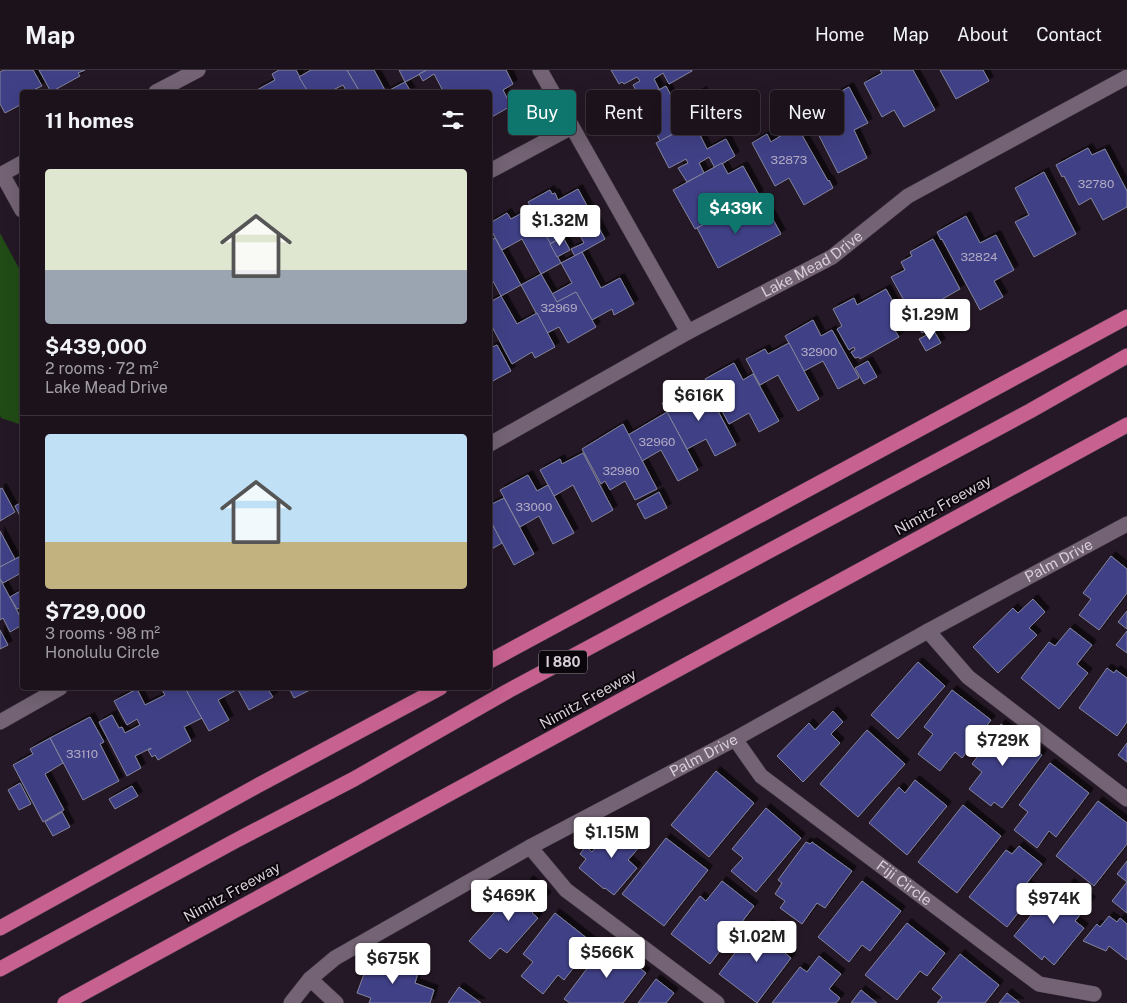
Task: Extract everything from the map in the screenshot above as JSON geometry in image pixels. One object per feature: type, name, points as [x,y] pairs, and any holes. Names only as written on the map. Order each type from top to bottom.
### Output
[{"type":"highway","name":"I 880","points":[[492,659],[1127,317]]},
{"type":"highway","name":"I 880","points":[[0,969],[235,841],[354,779],[508,691],[1030,411],[1127,356]]},
{"type":"highway","name":"Nimitz Freeway","points":[[65,1003],[1127,425]]},
{"type":"highway","points":[[0,928],[266,781],[436,690]]},
{"type":"street","points":[[160,90],[198,70]]},
{"type":"street","points":[[540,70],[551,90]]},
{"type":"street","name":"Lake Mead Drive","points":[[492,443],[688,332],[832,257],[908,196],[1127,77]]},
{"type":"street","points":[[576,134],[688,332]]},
{"type":"street","points":[[492,170],[557,135]]},
{"type":"street","points":[[20,164],[2,174],[20,206]]},
{"type":"street","name":"Palm Drive","points":[[292,1003],[310,979],[335,958],[530,847],[735,738],[1127,524]]},
{"type":"street","points":[[928,632],[968,677],[1127,798]]},
{"type":"street","points":[[0,722],[56,690]]},
{"type":"street","name":"Fiji Circle","points":[[735,738],[761,776],[1039,984],[1094,994]]},
{"type":"street","points":[[530,847],[566,890],[717,1003]]},
{"type":"street","points":[[310,979],[336,1003]]},
{"type":"green space","points":[[0,233],[20,270],[20,424],[1,418]]},
{"type":"building","points":[[4,70],[33,70],[42,86],[33,90],[20,90],[20,105],[5,113],[0,104],[0,72]]},
{"type":"building","points":[[39,70],[85,70],[78,73],[80,76],[55,90],[50,90]]},
{"type":"building","points":[[279,70],[296,70],[307,90],[257,90],[275,80],[272,74]]},
{"type":"building","points":[[311,70],[347,70],[359,90],[346,90],[343,85],[333,90],[307,90],[299,77]]},
{"type":"building","points":[[347,70],[374,70],[385,90],[359,90]]},
{"type":"building","points":[[399,70],[425,70],[426,71],[405,82]]},
{"type":"building","points":[[427,70],[506,70],[513,84],[503,90],[508,100],[508,108],[492,117],[492,90],[440,90],[442,89],[434,74],[423,81],[419,74]]},
{"type":"building","points":[[611,70],[692,70],[669,84],[663,73],[654,79],[659,89],[657,90],[636,90],[633,85],[640,81],[637,77],[624,84],[622,82],[619,84]]},
{"type":"building","points":[[880,70],[913,70],[935,110],[904,127],[894,110],[882,117],[864,83],[882,73]]},
{"type":"building","points":[[940,70],[983,70],[989,81],[956,99]]},
{"type":"building","points":[[405,82],[410,90],[390,90]]},
{"type":"building","points":[[666,86],[671,96],[671,135],[660,141],[657,135],[661,135],[661,90],[659,90]]},
{"type":"building","points":[[849,87],[868,123],[854,130],[867,158],[838,173],[819,135],[844,135],[843,90]]},
{"type":"building","points":[[767,134],[771,142],[782,135],[802,135],[833,188],[804,205],[789,178],[775,186],[752,143]]},
{"type":"building","points":[[671,135],[700,135],[707,149],[726,139],[735,156],[715,168],[709,157],[699,163],[704,173],[687,182],[678,168],[688,163],[686,159],[669,168],[656,143]]},
{"type":"building","points":[[1088,148],[1092,155],[1105,149],[1127,191],[1127,207],[1103,220],[1091,198],[1079,205],[1056,165]]},
{"type":"building","points":[[722,163],[728,174],[743,166],[759,195],[695,229],[673,190]]},
{"type":"building","points":[[1044,172],[1076,234],[1034,257],[1015,222],[1029,215],[1015,188]]},
{"type":"building","points":[[578,189],[605,239],[575,256],[571,249],[584,243],[576,228],[550,244],[528,202],[550,190],[552,194],[555,193],[558,200]]},
{"type":"building","points":[[738,206],[749,225],[770,214],[781,234],[718,268],[697,228]]},
{"type":"building","points":[[531,208],[561,263],[541,274],[522,239],[502,250],[492,232],[492,222],[507,213],[511,219]]},
{"type":"building","points":[[966,216],[980,243],[996,235],[1014,270],[994,281],[1003,297],[980,310],[937,232]]},
{"type":"building","points":[[563,237],[570,250],[557,257],[550,244]]},
{"type":"building","points":[[495,238],[521,285],[501,296],[492,282],[492,240]]},
{"type":"building","points":[[933,239],[960,289],[939,301],[947,317],[922,333],[891,277],[905,270],[901,262],[912,256],[910,252]]},
{"type":"building","points":[[582,252],[601,288],[620,278],[634,304],[614,315],[612,309],[592,320],[576,292],[557,302],[552,294],[572,283],[561,263]]},
{"type":"building","points":[[541,274],[557,302],[576,292],[596,327],[568,343],[559,327],[547,333],[521,285]]},
{"type":"building","points":[[886,289],[905,323],[894,329],[899,337],[860,359],[859,357],[855,358],[851,352],[855,350],[854,347],[849,350],[837,329],[842,326],[833,309],[854,298],[857,305]]},
{"type":"building","points":[[501,296],[517,324],[537,313],[555,347],[535,358],[532,352],[512,364],[492,327],[492,301]]},
{"type":"building","points":[[813,320],[821,336],[832,330],[859,378],[838,389],[823,361],[804,371],[785,336]]},
{"type":"building","points":[[934,331],[941,343],[926,351],[919,339]]},
{"type":"building","points":[[789,343],[819,399],[798,411],[778,375],[760,385],[746,359],[765,349],[768,354]]},
{"type":"building","points":[[497,345],[511,371],[492,381],[492,347]]},
{"type":"building","points":[[868,361],[877,377],[864,384],[855,368]]},
{"type":"building","points":[[734,363],[743,380],[753,374],[779,421],[759,432],[749,413],[729,424],[705,379]]},
{"type":"building","points":[[690,387],[698,403],[710,396],[736,445],[715,456],[706,439],[687,449],[662,403]]},
{"type":"building","points":[[667,412],[698,470],[678,481],[661,450],[642,461],[628,435]]},
{"type":"building","points":[[623,424],[657,489],[635,500],[625,481],[610,490],[605,481],[601,484],[582,449]]},
{"type":"building","points":[[583,453],[613,510],[592,522],[573,485],[554,496],[540,470],[560,459],[562,464]]},
{"type":"building","points":[[528,475],[537,491],[548,485],[574,533],[553,544],[539,516],[520,527],[500,490]]},
{"type":"building","points":[[2,488],[15,512],[0,521],[0,489]]},
{"type":"building","points":[[659,492],[667,508],[645,519],[637,504]]},
{"type":"building","points":[[504,498],[534,554],[514,565],[492,524],[492,504]]},
{"type":"building","points":[[20,503],[20,516],[15,506]]},
{"type":"building","points":[[492,524],[502,543],[492,549]]},
{"type":"building","points":[[0,531],[15,559],[0,567]]},
{"type":"building","points":[[1111,556],[1127,569],[1127,593],[1099,630],[1079,615],[1091,599],[1083,593]]},
{"type":"building","points":[[19,557],[20,574],[3,583],[0,579],[0,567]]},
{"type":"building","points":[[0,579],[20,616],[20,626],[10,632],[3,618],[0,620]]},
{"type":"building","points":[[20,591],[20,608],[17,609],[10,597]]},
{"type":"building","points":[[1033,599],[1045,612],[1029,628],[1037,635],[998,673],[973,647],[1013,608],[1018,613]]},
{"type":"building","points":[[1127,611],[1127,629],[1118,622]]},
{"type":"building","points":[[1070,628],[1092,645],[1077,664],[1088,673],[1059,709],[1021,678],[1049,642],[1055,646]]},
{"type":"building","points":[[0,630],[8,645],[0,649]]},
{"type":"building","points":[[1127,631],[1127,653],[1116,645]]},
{"type":"building","points":[[918,662],[945,686],[898,739],[871,715]]},
{"type":"building","points":[[1107,668],[1114,673],[1116,670],[1127,678],[1127,722],[1117,736],[1079,708]]},
{"type":"building","points":[[135,690],[138,690],[145,705],[165,695],[162,690],[186,690],[202,718],[184,727],[191,741],[158,760],[155,755],[152,757],[148,750],[151,748],[135,756],[141,768],[127,776],[99,722],[112,715],[119,728],[122,727],[125,733],[140,725],[137,719],[127,725],[114,701]]},
{"type":"building","points":[[186,690],[236,690],[218,700],[229,720],[209,731]]},
{"type":"building","points":[[238,690],[268,690],[273,697],[249,710]]},
{"type":"building","points":[[290,690],[310,690],[294,698]]},
{"type":"building","points":[[952,690],[991,720],[962,758],[955,752],[940,771],[918,754],[933,734],[924,727]]},
{"type":"building","points":[[833,711],[843,722],[831,734],[840,743],[803,782],[777,756],[809,723],[815,730]]},
{"type":"building","points":[[90,717],[104,742],[100,744],[119,781],[83,800],[50,738]]},
{"type":"building","points":[[1001,724],[1042,755],[1002,808],[994,802],[991,806],[969,789],[982,772],[972,764]]},
{"type":"building","points":[[867,730],[905,764],[858,817],[820,784]]},
{"type":"building","points":[[50,738],[63,763],[45,774],[64,810],[43,822],[13,765],[33,754],[30,749]]},
{"type":"building","points":[[1127,743],[1127,762],[1118,755]]},
{"type":"building","points":[[1050,763],[1089,793],[1056,837],[1049,831],[1037,848],[1014,830],[1028,812],[1019,805]]},
{"type":"building","points":[[716,771],[754,803],[709,857],[671,825]]},
{"type":"building","points":[[915,780],[947,806],[907,855],[869,823],[899,787],[905,793]]},
{"type":"building","points":[[20,783],[31,804],[19,810],[8,790]]},
{"type":"building","points":[[132,786],[138,796],[115,809],[109,799]]},
{"type":"building","points":[[1098,801],[1127,823],[1127,844],[1094,886],[1056,856]]},
{"type":"building","points":[[963,805],[1001,836],[957,893],[918,862]]},
{"type":"building","points":[[766,808],[801,838],[756,892],[731,871],[743,858],[732,849]]},
{"type":"building","points":[[62,812],[70,827],[53,836],[45,822]]},
{"type":"building","points":[[617,823],[627,832],[632,826],[640,832],[635,838],[642,844],[628,860],[637,868],[614,895],[579,868],[586,859],[580,854],[586,846],[592,852]]},
{"type":"building","points":[[666,838],[708,870],[664,926],[622,894]]},
{"type":"building","points":[[806,842],[810,844],[812,842],[852,871],[825,908],[817,903],[802,924],[780,908],[785,901],[775,894],[782,883],[778,880]]},
{"type":"building","points":[[1019,846],[1042,864],[1026,884],[1035,891],[1007,927],[969,897],[1006,850],[1012,854]]},
{"type":"building","points":[[1127,861],[1127,882],[1117,874]]},
{"type":"building","points":[[529,880],[547,896],[532,913],[538,918],[507,953],[500,948],[490,959],[469,941],[510,895],[513,898]]},
{"type":"building","points":[[722,881],[754,906],[710,964],[671,934],[700,896],[706,901]]},
{"type":"building","points":[[862,881],[901,911],[870,951],[862,945],[849,962],[818,937]]},
{"type":"building","points":[[1127,882],[1127,913],[1112,901]]},
{"type":"building","points":[[1070,883],[1091,901],[1075,921],[1084,928],[1054,965],[1044,956],[1042,960],[1014,936],[1046,897],[1053,903]]},
{"type":"building","points":[[555,913],[593,943],[564,980],[558,975],[543,994],[521,976],[533,962],[523,954]]},
{"type":"building","points":[[1109,916],[1117,922],[1120,918],[1127,924],[1127,960],[1109,946],[1106,951],[1083,941],[1097,924],[1100,927]]},
{"type":"building","points":[[907,923],[945,953],[927,976],[920,971],[897,1000],[865,975]]},
{"type":"building","points":[[768,924],[789,939],[781,950],[791,958],[757,1003],[719,974],[747,937],[754,942]]},
{"type":"building","points":[[607,942],[646,973],[623,1003],[570,1003],[564,999]]},
{"type":"building","points":[[960,954],[999,985],[985,1003],[937,1003],[942,997],[932,989]]},
{"type":"building","points":[[819,956],[841,974],[829,989],[840,998],[836,1003],[772,1003],[800,967],[807,972]]},
{"type":"building","points":[[375,957],[418,973],[415,983],[434,990],[430,1003],[369,1003],[371,998],[357,993],[367,966],[372,967]]},
{"type":"building","points":[[656,979],[674,993],[666,1003],[638,1003]]},
{"type":"building","points":[[459,987],[481,1003],[448,1003]]},
{"type":"building","points":[[861,990],[877,1003],[851,1003]]},
{"type":"building","points":[[1007,993],[1020,1003],[999,1003]]}]
